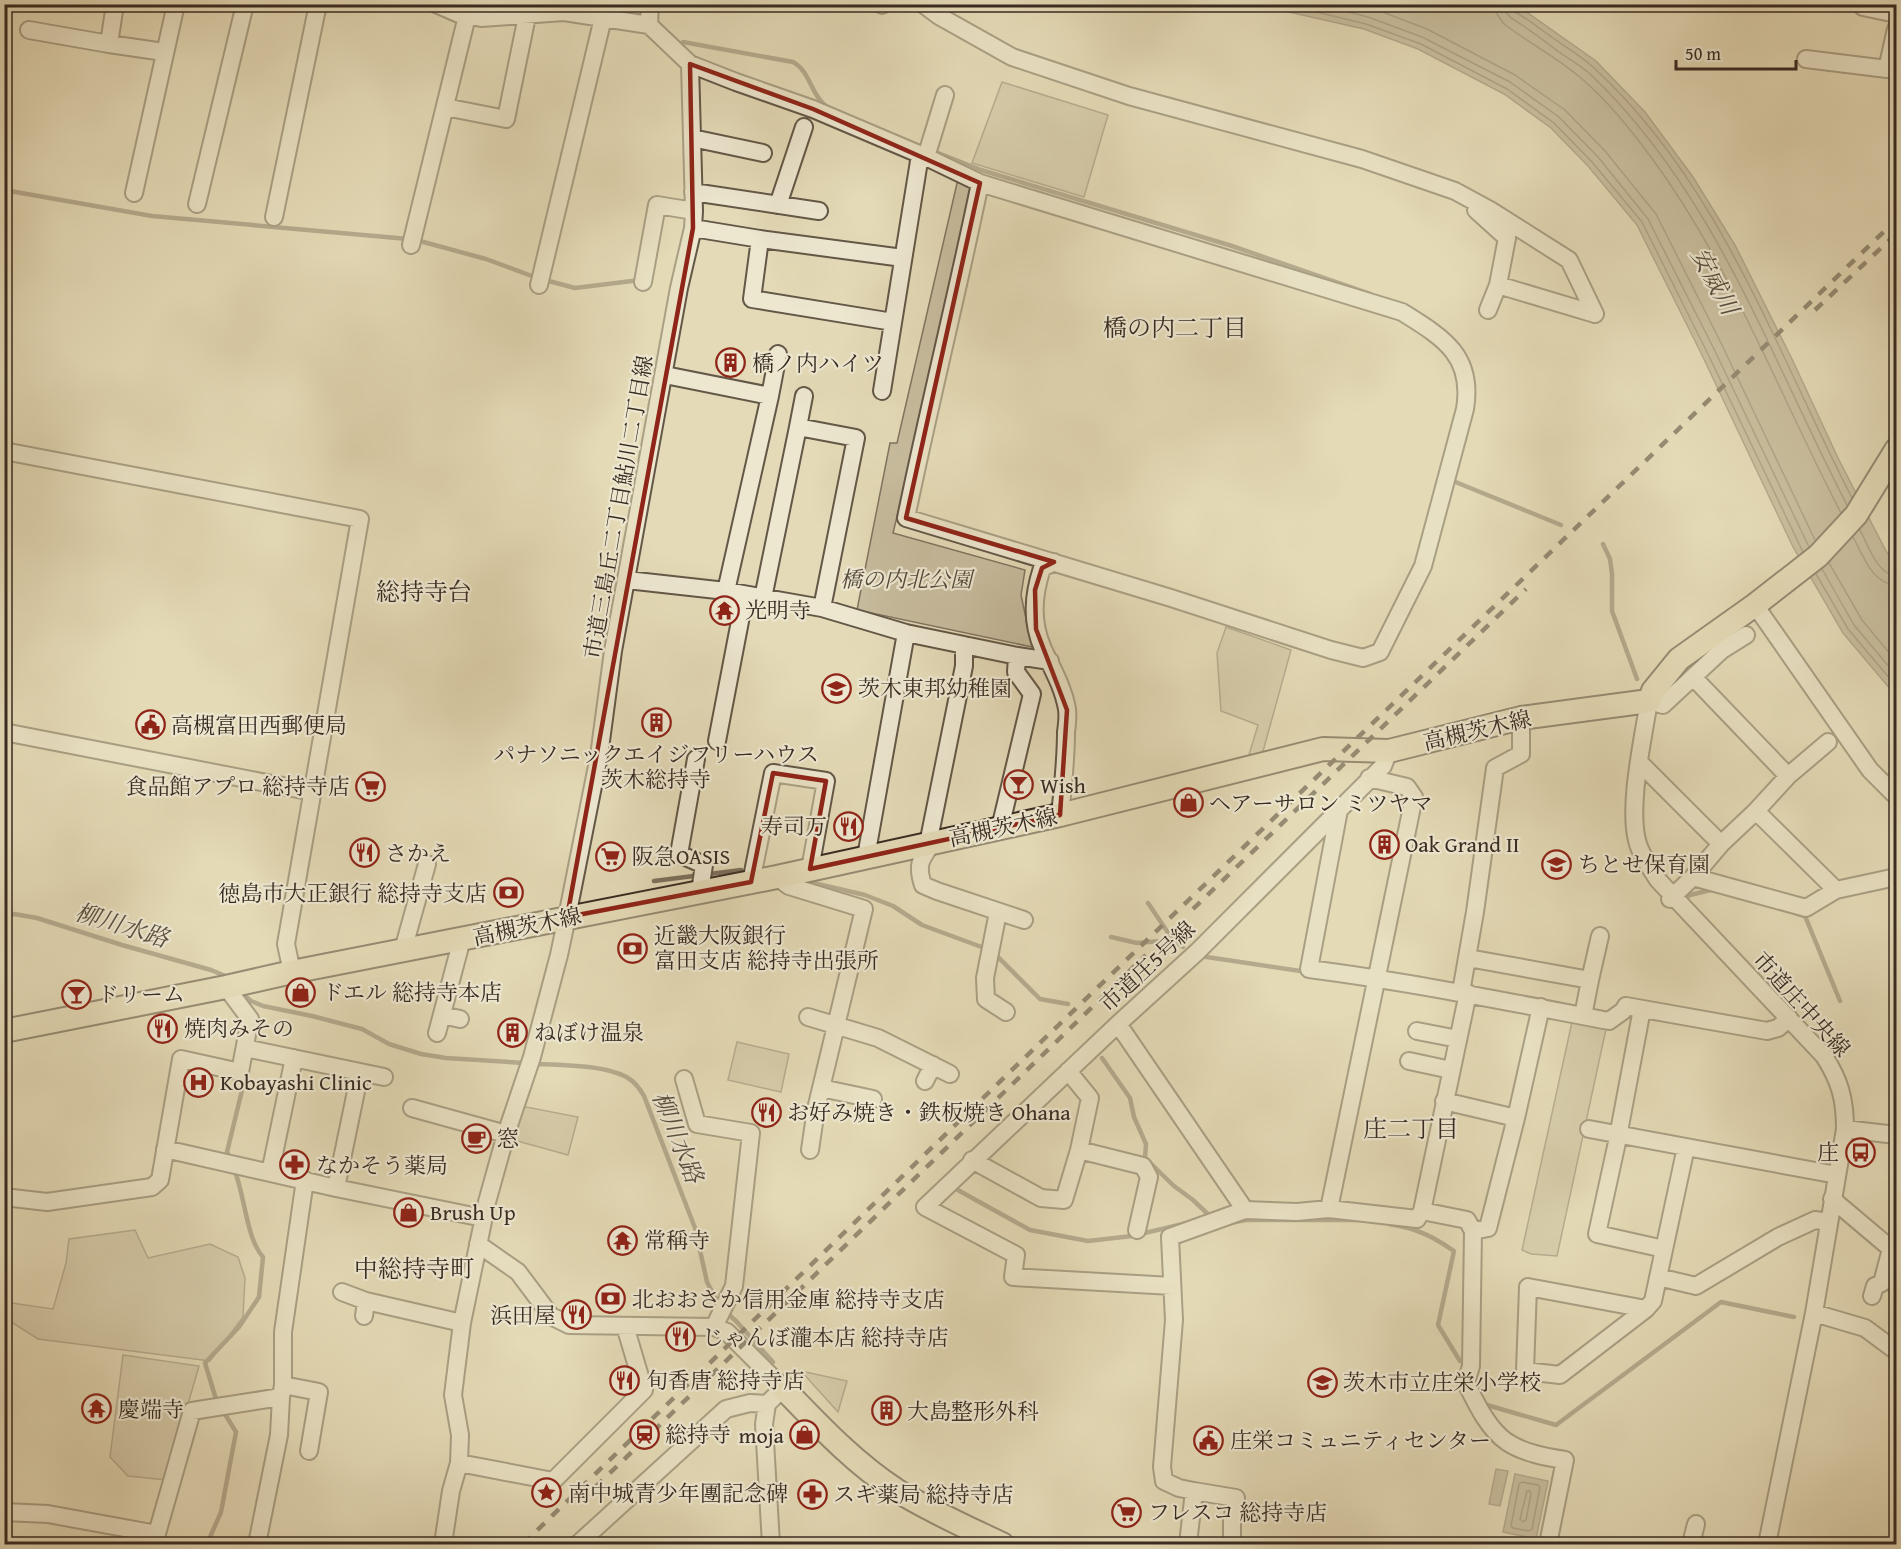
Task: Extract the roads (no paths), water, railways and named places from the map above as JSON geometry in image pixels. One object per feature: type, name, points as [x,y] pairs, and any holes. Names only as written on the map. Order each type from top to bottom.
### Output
[{"type":"main road","points":[[1649,701],[1653,691],[1679,659],[1755,605],[1818,556],[1856,515],[1896,456]]},
{"type":"main road","name":"高槻茨木線","points":[[4,1031],[567,917],[777,877],[1060,815],[1323,749],[1389,751],[1521,718],[1649,701]]},
{"type":"main road","points":[[783,1388],[855,1459],[894,1488],[929,1510],[1002,1545]]},
{"type":"street","points":[[108,44],[115,4]]},
{"type":"street","points":[[134,193],[176,4]]},
{"type":"street","points":[[197,204],[246,4]]},
{"type":"street","points":[[274,217],[318,4]]},
{"type":"street","points":[[435,4],[481,18],[511,11],[527,16],[565,8],[649,25],[690,64],[813,109],[980,183],[1402,312],[1440,337],[1457,355],[1464,373],[1468,392],[1465,409],[1423,566],[1380,652],[1363,658],[1331,650],[1054,562],[906,518],[980,183]]},
{"type":"street","points":[[649,25],[650,4]]},
{"type":"street","points":[[923,4],[939,16],[1012,57],[1129,96],[1362,159],[1455,191],[1490,210],[1569,260],[1595,314],[1498,285]]},
{"type":"street","points":[[1862,4],[1863,7],[1896,14]]},
{"type":"street","points":[[411,245],[445,107],[462,12]]},
{"type":"street","points":[[539,285],[597,13]]},
{"type":"street","points":[[445,107],[506,119],[527,16]]},
{"type":"street","points":[[1806,59],[1887,69],[1896,29]]},
{"type":"street","points":[[29,30],[164,52]]},
{"type":"street","name":"市道三島丘二丁目鮎川二丁目線","points":[[443,1545],[451,1491],[459,1463],[460,1435],[453,1395],[462,1323],[483,1218],[506,1134],[532,1057],[567,917],[599,756],[613,651],[694,220],[690,64]]},
{"type":"street","points":[[882,391],[903,258],[923,156],[945,95]]},
{"type":"street","points":[[778,205],[804,127]]},
{"type":"street","points":[[692,138],[763,153]]},
{"type":"street","points":[[1455,191],[1507,238],[1498,285],[1488,310]]},
{"type":"street","points":[[693,192],[819,212]]},
{"type":"street","points":[[643,282],[657,205],[694,220],[760,239],[903,258]]},
{"type":"street","points":[[760,239],[752,299],[893,322]]},
{"type":"street","points":[[726,591],[778,354]]},
{"type":"street","points":[[665,375],[770,396]]},
{"type":"street","points":[[763,598],[804,396]]},
{"type":"street","points":[[798,427],[856,438],[822,608]]},
{"type":"street","points":[[4,451],[360,519],[286,944],[292,972]]},
{"type":"street","points":[[1054,562],[1042,568],[1035,590],[1036,628],[1043,649],[1055,672],[1067,710],[1067,746],[1060,815]]},
{"type":"street","points":[[627,580],[726,591],[822,608],[906,633],[1050,661]]},
{"type":"street","points":[[1035,590],[1040,630],[1059,672],[1071,709],[1070,736],[1067,746]]},
{"type":"street","points":[[717,741],[746,595]]},
{"type":"street","points":[[1755,605],[1870,770],[1896,796]]},
{"type":"street","points":[[866,857],[906,633]]},
{"type":"street","points":[[1649,701],[1663,705],[1722,650],[1746,635]]},
{"type":"street","points":[[964,645],[964,666],[930,843],[920,861],[919,873],[923,885],[1024,920]]},
{"type":"street","points":[[1000,828],[1032,694],[1016,672],[1017,656]]},
{"type":"street","points":[[1693,677],[1788,776]]},
{"type":"street","name":"市道庄中央線","points":[[1649,701],[1634,822],[1638,844],[1645,859],[1671,898],[1824,1056],[1835,1073],[1845,1109],[1845,1129],[1814,1313],[1767,1545]]},
{"type":"street","points":[[1232,1545],[1232,1521],[1236,1498],[1179,1488],[1164,1481],[1162,1467],[1174,1320],[1170,1237],[1245,1210],[1297,1212],[1329,1209],[1417,1219],[1422,1211],[1458,1039],[1495,768],[1521,754],[1521,718]]},
{"type":"street","points":[[4,732],[313,792]]},
{"type":"street","points":[[1671,898],[1788,776],[1828,742]]},
{"type":"street","name":"市道庄5号線","points":[[1172,1286],[1013,1277],[1016,1255],[925,1207],[1197,952],[1383,766],[1389,751]]},
{"type":"street","points":[[696,759],[679,854],[704,865],[700,891]]},
{"type":"street","points":[[1640,763],[1721,844]]},
{"type":"street","points":[[751,882],[773,773],[826,781],[810,869]]},
{"type":"street","points":[[1329,1209],[1414,797],[1407,787],[1369,778]]},
{"type":"street","points":[[1339,810],[1309,969],[1464,992],[1609,1021],[1626,1006],[1767,1030],[1778,1028],[1789,1018]]},
{"type":"street","points":[[1756,811],[1836,890]]},
{"type":"street","points":[[403,950],[427,864]]},
{"type":"street","points":[[777,877],[789,886],[864,909],[821,1088],[810,1150]]},
{"type":"street","points":[[1693,877],[1806,908],[1836,890],[1896,877]]},
{"type":"street","points":[[998,912],[985,978],[986,999],[1006,1012]]},
{"type":"street","points":[[1583,1016],[1600,936]]},
{"type":"street","points":[[437,1033],[462,939]]},
{"type":"street","points":[[1468,958],[1590,980]]},
{"type":"street","points":[[4,1197],[47,1202],[152,1187],[160,1180],[181,1059],[240,1072],[250,1019],[226,987]]},
{"type":"street","points":[[1473,1231],[1488,1228],[1541,1007]]},
{"type":"street","points":[[1642,1009],[1597,1234],[1664,1249]]},
{"type":"street","points":[[442,1015],[460,1019]]},
{"type":"street","points":[[808,1017],[878,1038],[950,1074]]},
{"type":"street","points":[[1118,1024],[1245,1210]]},
{"type":"street","points":[[1417,1031],[1458,1039]]},
{"type":"street","points":[[244,1048],[384,1077]]},
{"type":"street","points":[[270,1173],[294,1058]]},
{"type":"street","points":[[1409,1061],[1451,1070]]},
{"type":"street","points":[[925,1081],[933,1065]]},
{"type":"street","points":[[972,1161],[1041,1198],[1064,1200],[1079,1150],[1090,1098],[1068,1071]]},
{"type":"street","points":[[336,1188],[360,1072]]},
{"type":"street","points":[[684,1079],[697,1124],[751,1133],[734,1286],[714,1327]]},
{"type":"street","points":[[821,1088],[873,1098]]},
{"type":"street","points":[[1444,1101],[1516,1118]]},
{"type":"street","points":[[412,1108],[506,1134]]},
{"type":"street","points":[[1589,1129],[1837,1175]]},
{"type":"street","points":[[1845,1129],[1896,1135]]},
{"type":"street","points":[[1646,1309],[1528,1287],[1525,1371],[1560,1375],[1646,1309],[1653,1302],[1686,1147]]},
{"type":"street","points":[[165,1149],[336,1188],[483,1218]]},
{"type":"street","points":[[1079,1150],[1143,1167],[1149,1177],[1137,1230]]},
{"type":"street","points":[[257,1545],[279,1435],[283,1332],[305,1180]]},
{"type":"street","points":[[1832,1199],[1894,1251],[1882,1283],[1875,1286],[1872,1296]]},
{"type":"street","points":[[1422,1211],[1467,1220],[1473,1231],[1471,1366],[1466,1383],[1491,1426],[1506,1442],[1538,1456],[1565,1460],[1548,1545]]},
{"type":"street","points":[[1658,1277],[1696,1286],[1778,1237],[1815,1220],[1829,1222]]},
{"type":"street","points":[[478,1244],[518,1272],[551,1316],[569,1325],[714,1327],[727,1332],[783,1388],[767,1404],[764,1424],[771,1545]]},
{"type":"street","points":[[342,1292],[365,1308],[462,1323]]},
{"type":"street","points":[[1814,1313],[1865,1328],[1896,1351]]},
{"type":"street","points":[[459,1463],[553,1481],[644,1390],[625,1326]]},
{"type":"street","points":[[4,1512],[48,1514],[155,1539],[192,1411],[282,1391],[319,1392],[309,1451]]},
{"type":"street","points":[[586,1542],[726,1409],[750,1403],[767,1404]]},
{"type":"street","points":[[1188,1545],[1194,1491]]},
{"type":"street","points":[[1691,1545],[1696,1524]]},
{"type":"water","name":"安威川","points":[[1258,5],[1514,5],[1596,61],[1645,112],[1693,177],[1735,245],[1838,458],[1896,566],[1896,696],[1843,633],[1793,547],[1637,225],[1588,166],[1551,128],[1504,94],[1418,49],[1364,29]]},
{"type":"water","points":[[1496,1469],[1508,1471],[1500,1506],[1489,1504]]},
{"type":"water","points":[[1515,1474],[1548,1481],[1536,1539],[1503,1532]]},
{"type":"waterway","points":[[469,5],[544,6]]},
{"type":"waterway","points":[[683,42],[793,62],[803,71],[817,96],[826,106]]},
{"type":"waterway","points":[[933,151],[981,170],[1232,246],[1370,294]]},
{"type":"waterway","points":[[4,190],[152,216],[408,239]]},
{"type":"waterway","points":[[416,240],[486,259],[537,278]]},
{"type":"waterway","points":[[545,280],[575,288],[640,280]]},
{"type":"waterway","points":[[1453,481],[1561,525]]},
{"type":"waterway","points":[[1603,544],[1610,559],[1612,611],[1637,679]]},
{"type":"waterway","points":[[654,881],[741,870]]},
{"type":"waterway","points":[[805,881],[865,895],[893,906],[922,925],[987,949]]},
{"type":"waterway","points":[[1681,901],[1690,895],[1715,889]]},
{"type":"waterway","points":[[1148,903],[1173,940]]},
{"type":"waterway","name":"柳川水路","points":[[4,917],[14,914],[37,918],[228,977]]},
{"type":"waterway","points":[[1798,914],[1805,916],[1840,1001]]},
{"type":"waterway","points":[[1111,937],[1137,943],[1173,940],[1183,947]]},
{"type":"waterway","points":[[994,953],[1040,999],[1068,1004]]},
{"type":"waterway","points":[[1200,956],[1307,972]]},
{"type":"waterway","name":"柳川水路","points":[[244,995],[263,1006],[362,1029],[389,1044],[421,1054],[446,1058],[524,1063]]},
{"type":"waterway","points":[[1102,1058],[1130,1098],[1134,1117],[1146,1144],[1145,1158],[1212,1218]]},
{"type":"waterway","name":"柳川水路","points":[[535,1064],[608,1070],[628,1078],[639,1088],[695,1228],[707,1282],[718,1303]]},
{"type":"waterway","points":[[230,1159],[227,1152],[246,1074]]},
{"type":"waterway","points":[[219,1403],[205,1363],[239,1327],[259,1297],[263,1257],[257,1249],[249,1228],[234,1169]]},
{"type":"waterway","points":[[956,1189],[1030,1230],[1088,1241],[1132,1236],[1187,1223]]},
{"type":"waterway","points":[[1230,1223],[1246,1220],[1360,1220]]},
{"type":"waterway","points":[[1389,1224],[1423,1233],[1454,1251],[1438,1325],[1460,1361]]},
{"type":"waterway","points":[[1487,1405],[1556,1425],[1721,1302],[1794,1317]]},
{"type":"waterway","name":"柳川水路","points":[[727,1313],[773,1362]]},
{"type":"waterway","points":[[207,1544],[221,1512],[236,1432],[223,1411]]},
{"type":"railway","points":[[523,1544],[1016,1066],[1896,220]]},
{"type":"railway","points":[[1815,310],[1896,234]]},
{"type":"railway","points":[[1193,909],[1526,589]]},
{"type":"railway","points":[[581,1501],[1146,955]]},
{"type":"place","name":"橋ノ内ハイツ","points":[[731,363]]},
{"type":"place","name":"光明寺","points":[[724,610]]},
{"type":"place","name":"茨木東邦幼稚園","points":[[837,688]]},
{"type":"place","name":"パナソニックエイジフリーハウス 茨木総持寺","points":[[656,722]]},
{"type":"place","name":"高槻富田西郵便局","points":[[150,725]]},
{"type":"place","name":"Wish","points":[[1019,785]]},
{"type":"place","name":"食品館アプロ 総持寺店","points":[[371,786]]},
{"type":"place","name":"ヘアーサロン ミツヤマ","points":[[1188,803]]},
{"type":"place","name":"寿司万","points":[[848,826]]},
{"type":"place","name":"Oak Grand II","points":[[1384,844]]},
{"type":"place","name":"さかえ","points":[[364,853]]},
{"type":"place","name":"阪急OASIS","points":[[611,856]]},
{"type":"place","name":"ちとせ保育園","points":[[1557,864]]},
{"type":"place","name":"徳島市大正銀行 総持寺支店","points":[[508,893]]},
{"type":"place","name":"近畿大阪銀行 富田支店 総持寺出張所","points":[[633,948]]},
{"type":"place","name":"ドエル 総持寺本店","points":[[301,992]]},
{"type":"place","name":"ドリーム","points":[[76,994]]},
{"type":"place","name":"焼肉みその","points":[[163,1028]]},
{"type":"place","name":"ねぼけ温泉","points":[[513,1032]]},
{"type":"place","name":"Kobayashi Clinic","points":[[199,1082]]},
{"type":"place","name":"お好み焼き・鉄板焼き Ohana","points":[[766,1112]]},
{"type":"place","name":"窓","points":[[476,1138]]},
{"type":"place","name":"庄","points":[[1860,1152]]},
{"type":"place","name":"なかそう薬局","points":[[295,1165]]},
{"type":"place","name":"Brush Up","points":[[409,1212]]},
{"type":"place","name":"常稱寺","points":[[623,1240]]},
{"type":"place","name":"北おおさか信用金庫 総持寺支店","points":[[611,1299]]},
{"type":"place","name":"浜田屋","points":[[577,1315]]},
{"type":"place","name":"じゃんぼ瀧本店 総持寺店","points":[[681,1337]]},
{"type":"place","name":"旬香唐 総持寺店","points":[[625,1380]]},
{"type":"place","name":"茨木市立庄栄小学校","points":[[1322,1382]]},
{"type":"place","name":"慶端寺","points":[[97,1409]]},
{"type":"place","name":"大島整形外科","points":[[886,1411]]},
{"type":"place","name":"総持寺","points":[[644,1434]]},
{"type":"place","name":"moja","points":[[805,1435]]},
{"type":"place","name":"庄栄コミュニティセンター","points":[[1209,1440]]},
{"type":"place","name":"南中城青少年團記念碑","points":[[547,1493]]},
{"type":"place","name":"スギ薬局 総持寺店","points":[[812,1494]]},
{"type":"place","name":"フレスコ 総持寺店","points":[[1127,1512]]},
{"type":"district","name":"橋の内二丁目","points":[[1175,327]]},
{"type":"district","name":"総持寺台","points":[[424,591]]},
{"type":"district","name":"庄二丁目","points":[[1411,1128]]},
{"type":"district","name":"中総持寺町","points":[[414,1268]]},
{"type":"park label","name":"橋の内北公園","points":[[906,579]]}]
